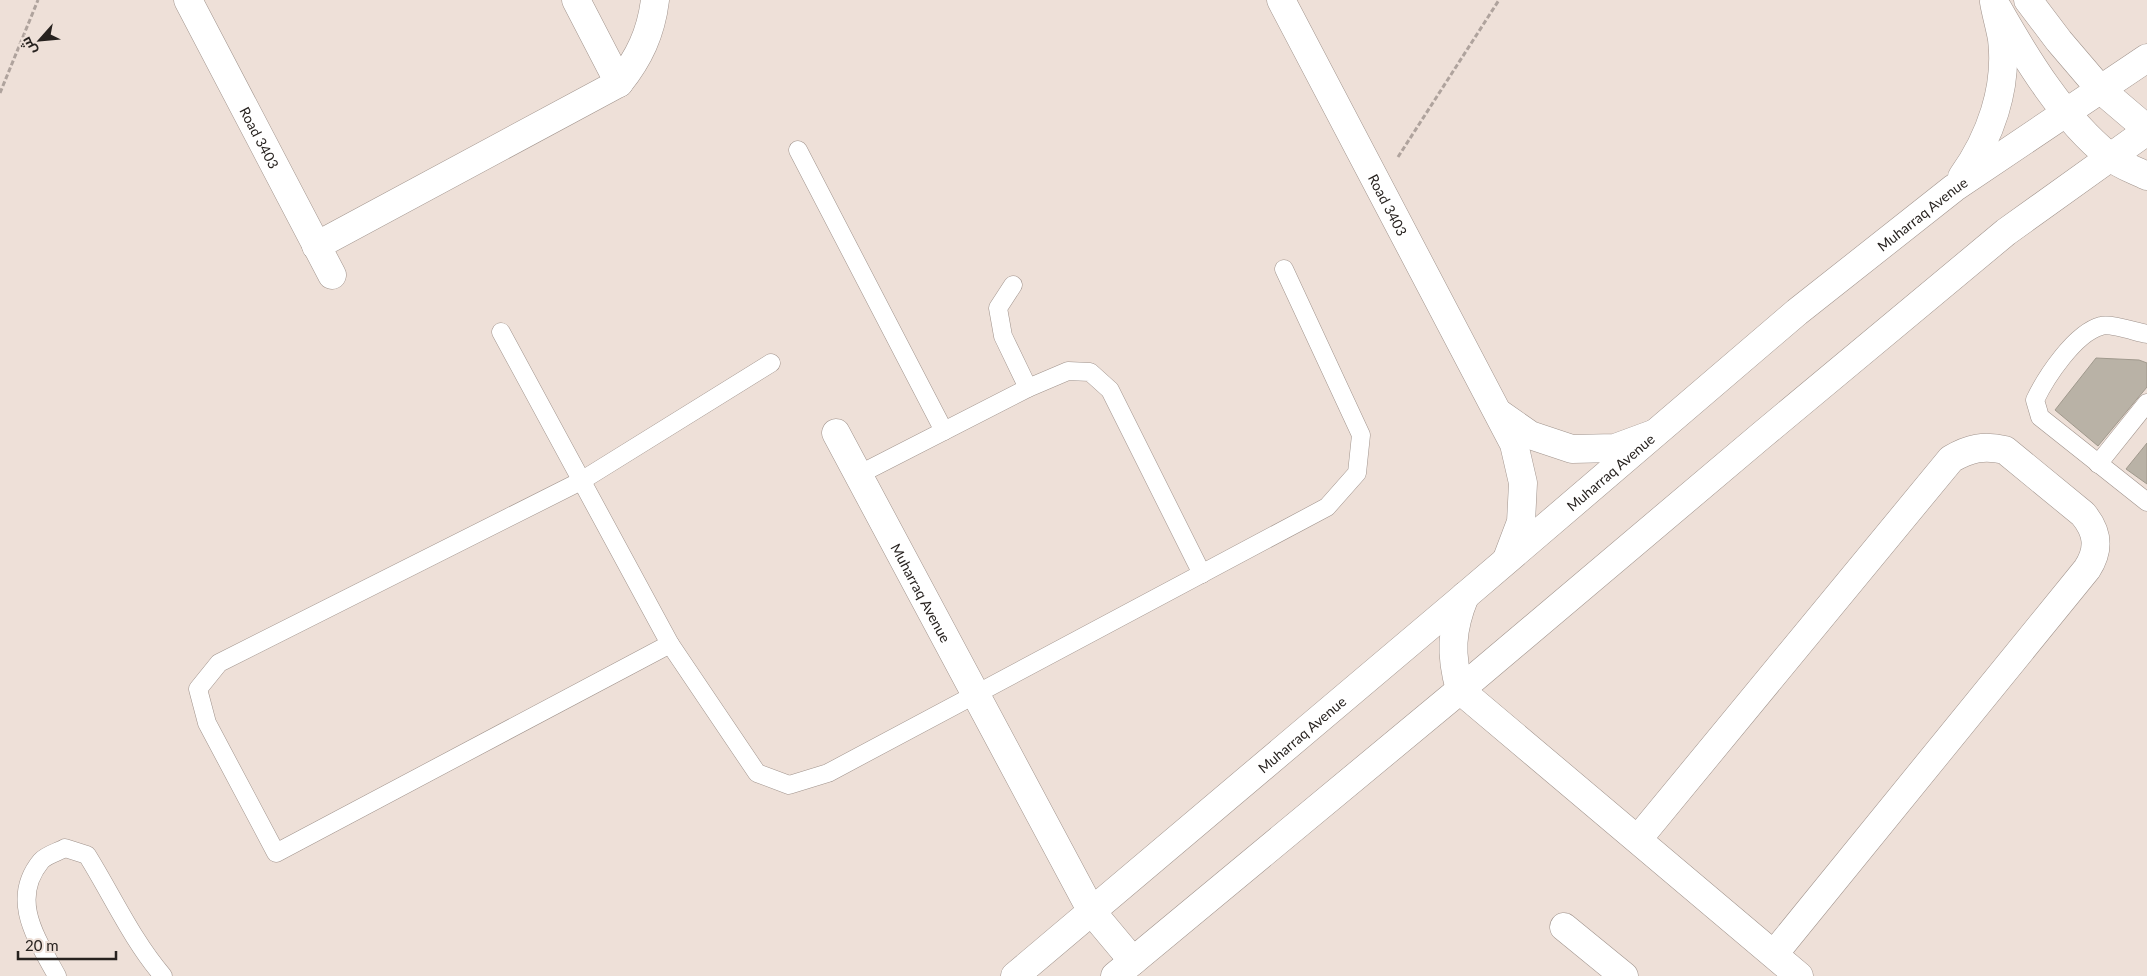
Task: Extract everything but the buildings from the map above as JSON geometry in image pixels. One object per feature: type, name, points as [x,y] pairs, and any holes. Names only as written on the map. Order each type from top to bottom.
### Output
[{"type":"street","name":"Road 3403","points":[[188,0],[332,275]]},
{"type":"street","points":[[576,0],[619,83]]},
{"type":"street","points":[[316,246],[619,83],[634,63],[646,41],[653,16],[654,0]]},
{"type":"street","name":"Road 3403","points":[[1281,0],[1514,444],[1523,482],[1521,522],[1507,558]]},
{"type":"street","points":[[2028,0],[2059,41],[2100,89],[2147,130]]},
{"type":"street","points":[[1993,1],[2024,55],[2066,112],[2110,157],[2147,176]]},
{"type":"street","points":[[1954,188],[1977,156],[1994,119],[2000,88],[2002,40],[1993,1]]},
{"type":"street","name":"Muharraq Avenue","points":[[1015,976],[1466,596],[1507,558],[1656,434],[1797,312],[1954,188],[2147,58]]},
{"type":"street","name":"Muharraq Avenue","points":[[836,433],[1092,912],[1124,968],[1460,690],[1754,441],[2006,232],[2147,130]]},
{"type":"street","points":[[1495,410],[1530,435],[1572,449],[1615,448],[1656,434]]},
{"type":"street","points":[[1638,839],[1951,459],[1964,451],[1977,447],[1992,447],[2005,450],[2083,514],[2096,534],[2094,559],[2088,569],[1774,954]]},
{"type":"street","points":[[1466,596],[1454,631],[1452,650],[1454,668],[1460,690],[1799,976]]},
{"type":"street","points":[[1564,927],[1624,976]]},
{"type":"lane","points":[[798,150],[944,431]]},
{"type":"lane","points":[[501,332],[670,644],[757,773],[789,785],[828,774],[1327,507],[1357,473],[1361,435],[1284,269]]},
{"type":"lane","points":[[1013,284],[998,308],[1003,336],[1028,388]]},
{"type":"lane","points":[[2147,334],[2102,325],[2083,334],[2044,381],[2035,400],[2040,417],[2147,502]]},
{"type":"lane","points":[[670,644],[276,853],[207,723],[198,689],[219,663],[581,481],[771,363]]},
{"type":"lane","points":[[858,475],[1028,388],[1068,371],[1090,372],[1110,390],[1202,574]]},
{"type":"lane","points":[[2098,464],[2147,403]]},
{"type":"lane","points":[[57,976],[34,932],[25,902],[28,883],[42,860],[65,848],[87,855],[152,964],[163,976]]},
{"type":"path","points":[[0,93],[38,0]]},
{"type":"path","points":[[1378,187],[1499,0]]}]
